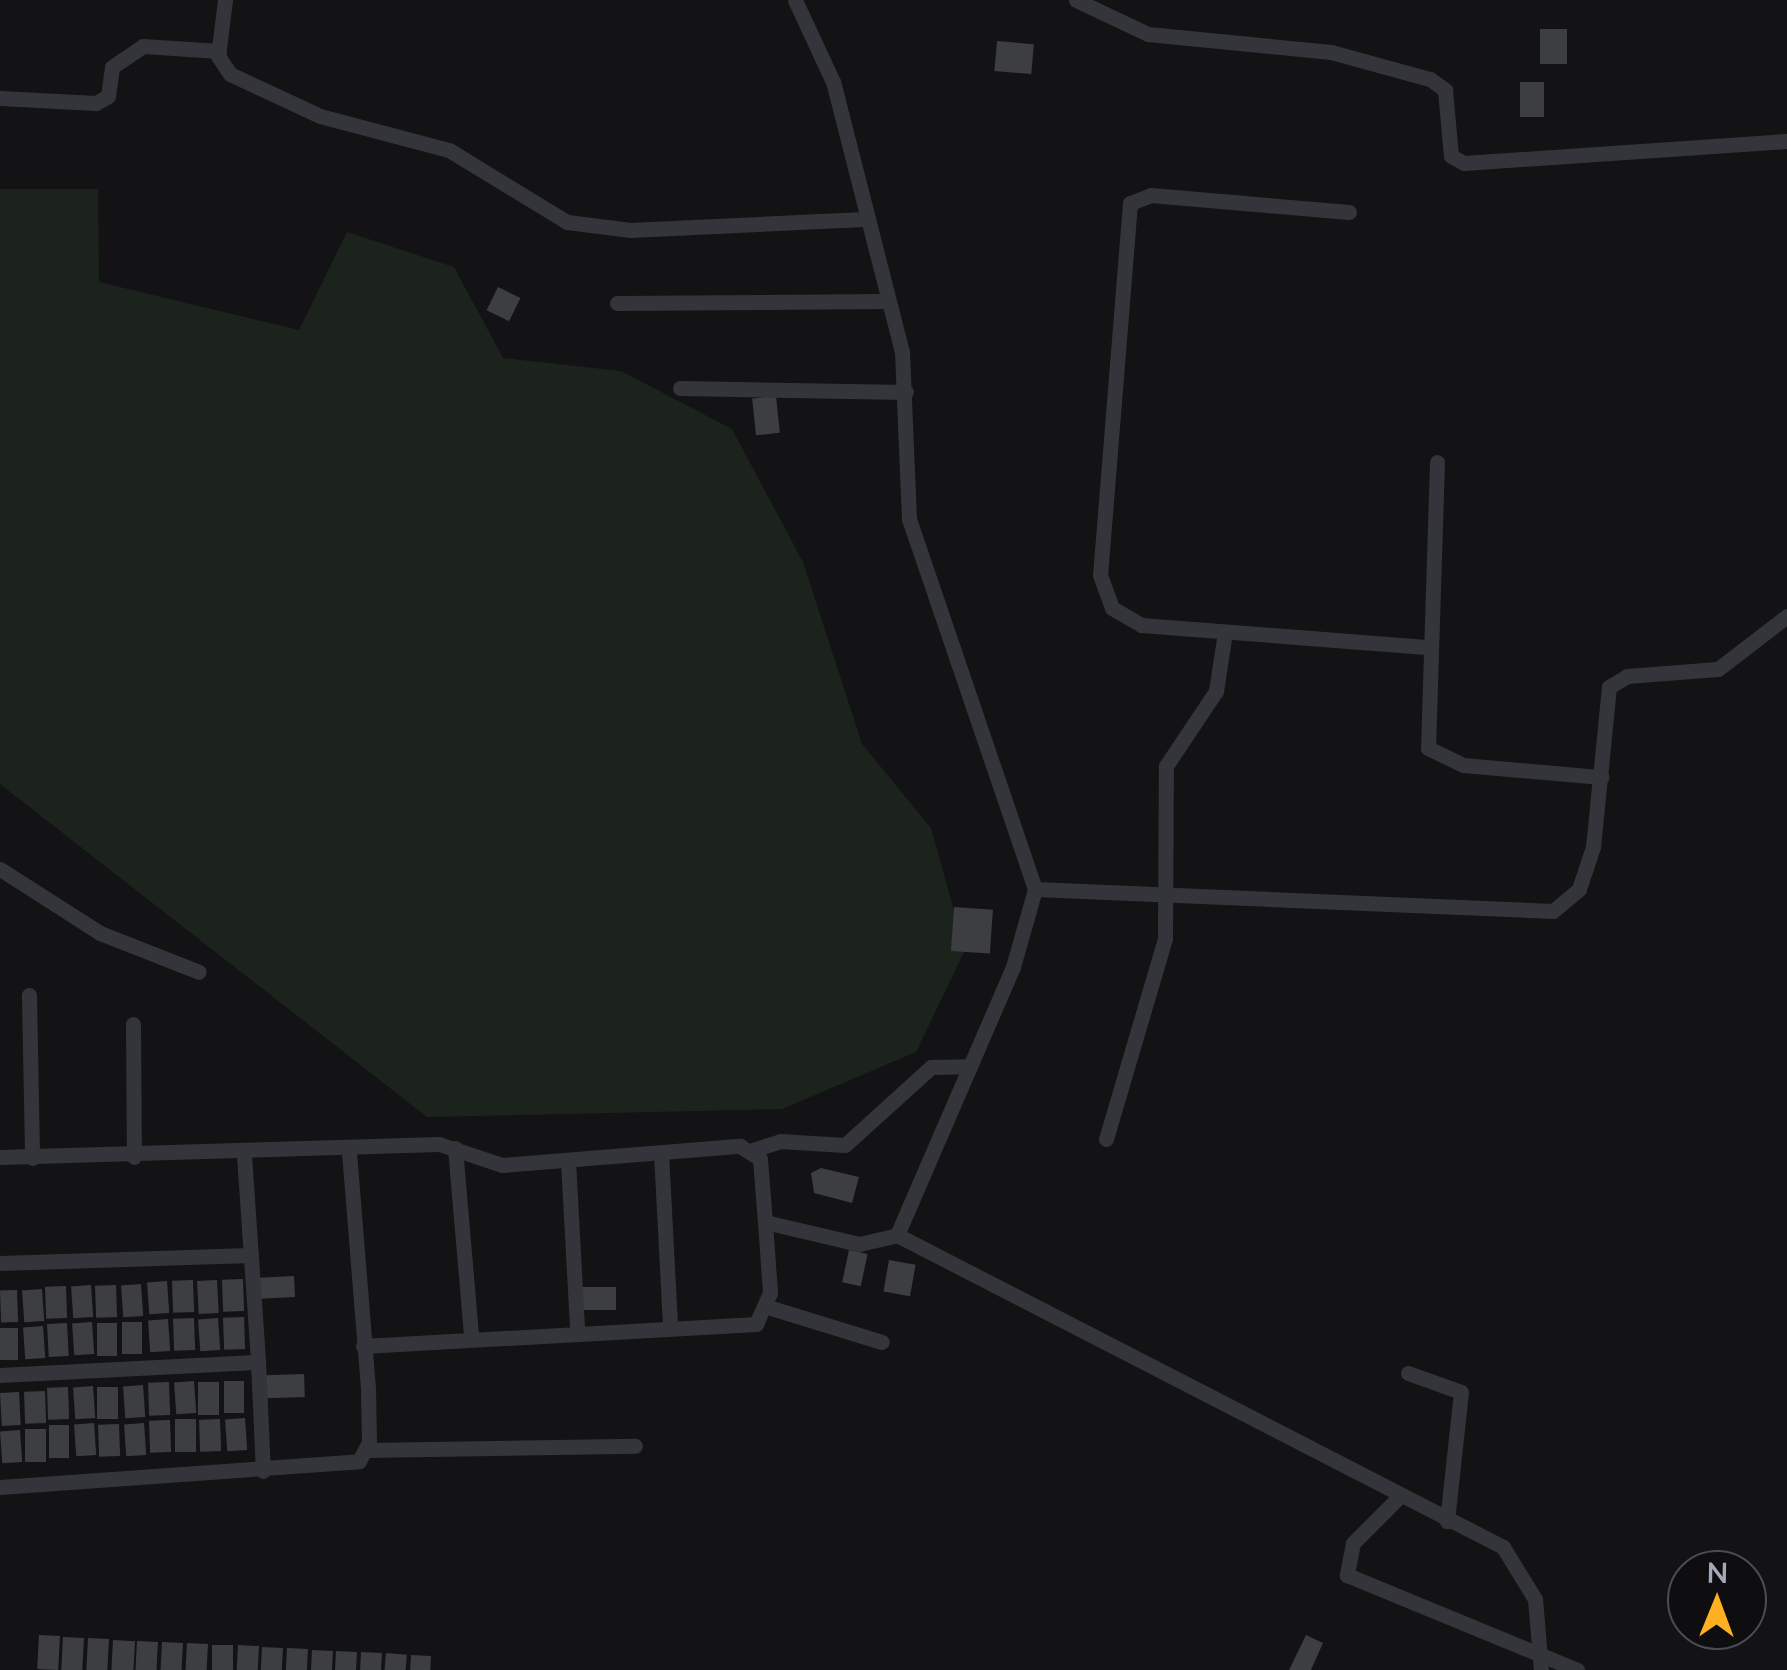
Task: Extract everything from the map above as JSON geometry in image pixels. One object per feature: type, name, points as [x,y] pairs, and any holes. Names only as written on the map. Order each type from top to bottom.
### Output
[{"type":"street","points":[[224,0],[218,51],[230,74],[276,99],[449,150],[567,222],[630,230],[864,219]]},
{"type":"street","points":[[795,0],[833,82],[887,301],[906,392],[909,519],[1035,889],[970,1066],[897,1235]]},
{"type":"street","points":[[1076,0],[1148,34],[1331,52],[1430,79],[1444,90],[1452,156],[1464,163],[1787,141]]},
{"type":"street","points":[[0,98],[102,101],[112,67],[143,46],[218,51]]},
{"type":"street","points":[[1349,212],[1151,195],[1126,211],[1100,575],[1124,619],[1225,632],[1426,646]]},
{"type":"street","points":[[617,302],[887,301]]},
{"type":"street","points":[[680,388],[906,392]]},
{"type":"street","points":[[1437,462],[1425,737],[1435,756],[1601,777]]},
{"type":"street","points":[[1035,889],[1553,910],[1585,874],[1614,680],[1718,668],[1787,616]]},
{"type":"street","points":[[1106,1139],[1166,940],[1166,766],[1216,692],[1225,632]]},
{"type":"street","points":[[0,870],[100,933],[199,972]]},
{"type":"street","points":[[29,994],[32,1158]]},
{"type":"street","points":[[132,1024],[134,1157]]},
{"type":"street","points":[[0,1158],[455,1148],[490,1165],[754,1150],[780,1140],[856,1141],[931,1067],[970,1066]]},
{"type":"street","points":[[455,1148],[471,1334]]},
{"type":"street","points":[[349,1150],[366,1450]]},
{"type":"street","points":[[363,1346],[471,1334],[670,1324],[747,1327],[768,1307],[765,1222],[754,1150]]},
{"type":"street","points":[[661,1153],[670,1324]]},
{"type":"street","points":[[244,1155],[263,1471]]},
{"type":"street","points":[[568,1161],[577,1330]]},
{"type":"street","points":[[765,1222],[860,1244],[897,1235],[1447,1520],[1518,1563],[1535,1599],[1541,1663]]},
{"type":"street","points":[[0,1263],[251,1255]]},
{"type":"street","points":[[768,1307],[882,1342]]},
{"type":"street","points":[[0,1374],[258,1362]]},
{"type":"street","points":[[1408,1374],[1461,1392],[1447,1520]]},
{"type":"street","points":[[0,1487],[339,1468],[366,1450],[636,1446]]},
{"type":"street","points":[[1400,1497],[1352,1543],[1347,1575],[1541,1663],[1576,1670]]},
{"type":"shaded area","points":[[0,189],[98,189],[99,282],[299,330],[347,232],[454,267],[503,358],[621,371],[732,429],[803,562],[862,744],[931,828],[965,950],[916,1052],[782,1109],[427,1117],[0,784]]},
{"type":"building","points":[[1540,29],[1567,29],[1567,64],[1540,64]]},
{"type":"building","points":[[997,41],[1034,44],[1031,74],[994,71]]},
{"type":"building","points":[[1520,82],[1544,82],[1544,117],[1520,117]]},
{"type":"building","points":[[498,287],[520,298],[509,321],[487,310]]},
{"type":"building","points":[[776,396],[780,433],[756,435],[752,399]]},
{"type":"building","points":[[954,907],[993,910],[990,954],[951,951]]},
{"type":"building","points":[[821,1168],[859,1177],[852,1203],[814,1193],[811,1173]]},
{"type":"building","points":[[849,1250],[868,1254],[861,1286],[842,1282]]},
{"type":"building","points":[[889,1260],[916,1265],[910,1296],[883,1292]]},
{"type":"building","points":[[294,1276],[295,1297],[260,1299],[259,1278]]},
{"type":"building","points":[[243,1279],[244,1311],[223,1312],[222,1280]]},
{"type":"building","points":[[193,1280],[194,1312],[173,1313],[172,1281]]},
{"type":"building","points":[[217,1280],[219,1313],[199,1314],[197,1281]]},
{"type":"building","points":[[167,1281],[169,1313],[149,1314],[147,1282]]},
{"type":"building","points":[[141,1284],[143,1316],[123,1317],[121,1285]]},
{"type":"building","points":[[91,1285],[93,1317],[73,1318],[71,1286]]},
{"type":"building","points":[[116,1285],[117,1317],[96,1318],[95,1286]]},
{"type":"building","points":[[66,1286],[67,1318],[46,1319],[45,1287]]},
{"type":"building","points":[[580,1287],[616,1287],[616,1310],[580,1310]]},
{"type":"building","points":[[42,1289],[44,1321],[24,1322],[22,1290]]},
{"type":"building","points":[[17,1290],[18,1322],[1,1323],[0,1291]]},
{"type":"building","points":[[244,1317],[245,1349],[224,1350],[223,1318]]},
{"type":"building","points":[[194,1318],[195,1350],[174,1351],[173,1319]]},
{"type":"building","points":[[218,1318],[220,1350],[200,1351],[198,1319]]},
{"type":"building","points":[[168,1319],[170,1351],[150,1352],[148,1320]]},
{"type":"building","points":[[92,1322],[94,1354],[74,1355],[72,1323]]},
{"type":"building","points":[[122,1322],[142,1322],[142,1354],[122,1354]]},
{"type":"building","points":[[67,1323],[69,1356],[49,1357],[47,1324]]},
{"type":"building","points":[[97,1323],[117,1323],[117,1356],[97,1356]]},
{"type":"building","points":[[43,1326],[45,1358],[25,1359],[23,1327]]},
{"type":"building","points":[[0,1328],[18,1328],[18,1360],[0,1360]]},
{"type":"building","points":[[304,1374],[305,1397],[266,1398],[265,1375]]},
{"type":"building","points":[[194,1381],[196,1413],[176,1414],[174,1382]]},
{"type":"building","points":[[224,1381],[244,1381],[244,1413],[224,1413]]},
{"type":"building","points":[[169,1382],[170,1415],[149,1416],[148,1383]]},
{"type":"building","points":[[198,1382],[219,1382],[219,1415],[198,1415]]},
{"type":"building","points":[[143,1385],[145,1417],[125,1418],[123,1386]]},
{"type":"building","points":[[93,1386],[95,1418],[75,1419],[73,1387]]},
{"type":"building","points":[[68,1387],[69,1419],[48,1420],[47,1388]]},
{"type":"building","points":[[97,1387],[118,1387],[118,1419],[97,1419]]},
{"type":"building","points":[[45,1391],[46,1423],[25,1424],[24,1392]]},
{"type":"building","points":[[19,1392],[21,1425],[2,1426],[0,1393]]},
{"type":"building","points":[[245,1418],[247,1450],[227,1451],[225,1419]]},
{"type":"building","points":[[175,1419],[196,1419],[196,1452],[175,1452]]},
{"type":"building","points":[[220,1419],[221,1451],[200,1452],[199,1420]]},
{"type":"building","points":[[170,1420],[171,1452],[150,1453],[149,1421]]},
{"type":"building","points":[[94,1423],[96,1455],[76,1456],[74,1424]]},
{"type":"building","points":[[144,1423],[146,1455],[126,1456],[124,1424]]},
{"type":"building","points":[[119,1424],[120,1456],[99,1457],[98,1425]]},
{"type":"building","points":[[49,1425],[69,1425],[69,1458],[49,1458]]},
{"type":"building","points":[[25,1429],[46,1429],[46,1462],[25,1462]]},
{"type":"building","points":[[20,1430],[22,1462],[2,1463],[0,1431]]},
{"type":"building","points":[[39,1635],[60,1636],[58,1670],[37,1669]]},
{"type":"building","points":[[1306,1635],[1323,1643],[1311,1670],[1289,1670]]},
{"type":"building","points":[[63,1637],[84,1638],[82,1670],[61,1670]]},
{"type":"building","points":[[88,1638],[109,1639],[107,1670],[86,1670]]},
{"type":"building","points":[[113,1640],[135,1641],[133,1670],[111,1670]]},
{"type":"building","points":[[137,1641],[158,1642],[157,1670],[135,1670]]},
{"type":"building","points":[[162,1642],[183,1643],[182,1670],[161,1670]]},
{"type":"building","points":[[187,1643],[208,1644],[207,1670],[186,1670]]},
{"type":"building","points":[[212,1645],[233,1645],[233,1670],[212,1670]]},
{"type":"building","points":[[238,1645],[259,1646],[258,1670],[237,1670]]},
{"type":"building","points":[[262,1647],[283,1648],[282,1670],[261,1670]]},
{"type":"building","points":[[287,1648],[308,1649],[307,1670],[286,1670]]},
{"type":"building","points":[[312,1650],[333,1651],[332,1670],[311,1670]]},
{"type":"building","points":[[336,1651],[357,1652],[356,1670],[335,1670]]},
{"type":"building","points":[[361,1652],[382,1653],[381,1670],[360,1670]]},
{"type":"building","points":[[386,1653],[407,1655],[406,1670],[385,1670]]},
{"type":"building","points":[[411,1655],[431,1656],[430,1670],[410,1670]]}]
